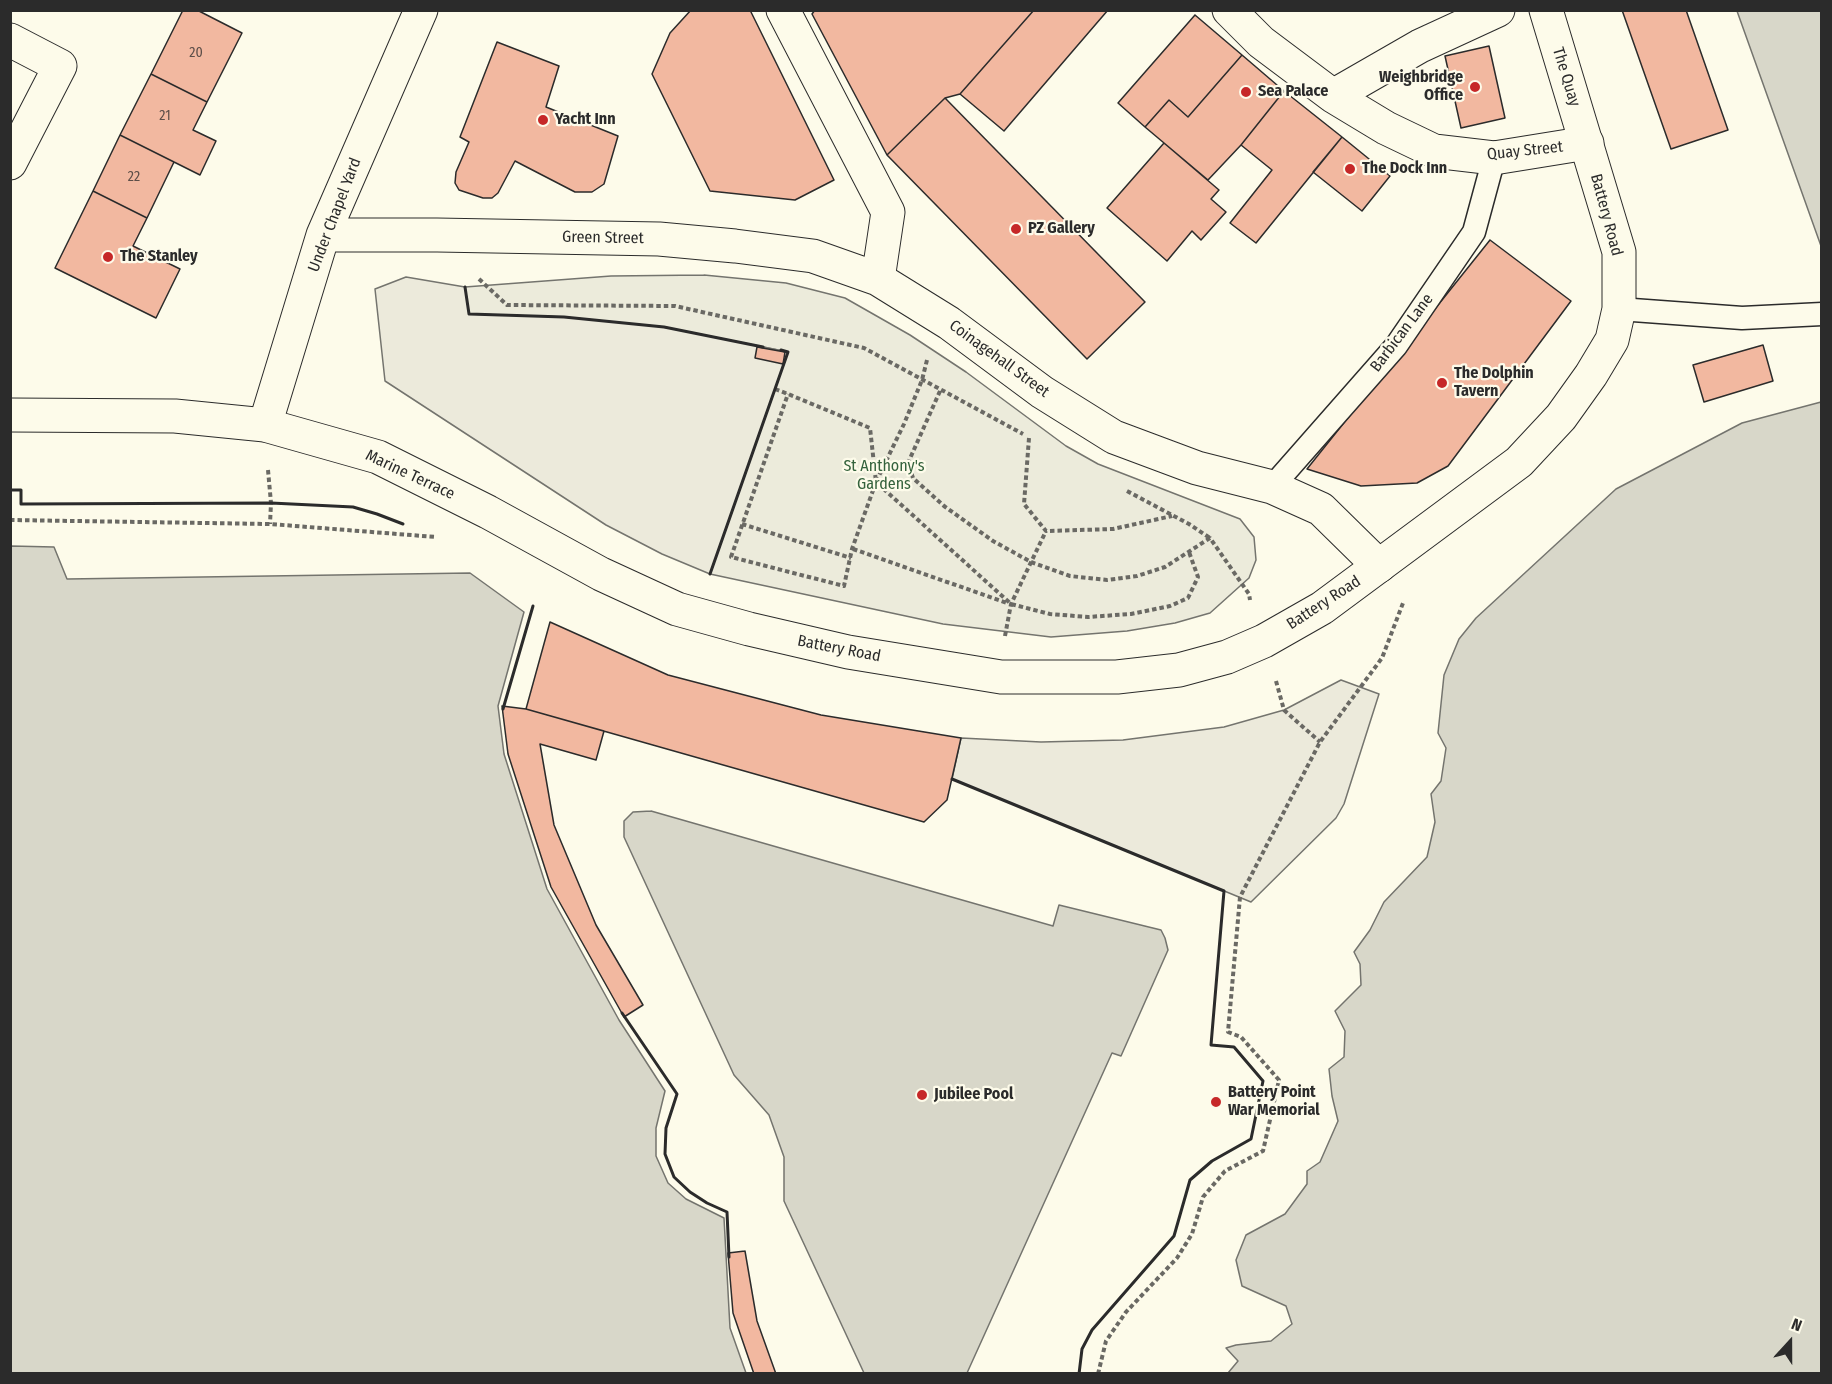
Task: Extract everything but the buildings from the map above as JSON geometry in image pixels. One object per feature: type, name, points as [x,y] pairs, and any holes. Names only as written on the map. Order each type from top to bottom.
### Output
[{"type":"street","name":"Under Chapel Yard","points":[[264,425],[323,235],[421,10]]},
{"type":"street","points":[[783,10],[888,212],[878,279]]},
{"type":"street","name":"Quay Street","points":[[1229,10],[1261,42],[1333,96],[1386,128],[1434,151],[1494,158],[1587,143]]},
{"type":"street","points":[[1333,96],[1420,46],[1498,10]]},
{"type":"street","name":"The Quay","points":[[1546,10],[1587,143]]},
{"type":"street","points":[[10,40],[60,66],[10,163]]},
{"type":"street","name":"Battery Road","points":[[748,629],[848,652],[1001,677],[1117,677],[1179,670],[1227,657],[1264,641],[1322,608],[1519,462],[1560,417],[1591,375],[1612,340],[1619,309],[1619,252],[1587,143]]},
{"type":"street","name":"Green Street","points":[[323,235],[659,240],[735,246],[813,256],[878,279]]},
{"type":"street","name":"Coinagehall Street","points":[[878,279],[949,323],[1042,392],[1114,437],[1197,468],[1272,487],[1321,509],[1379,566]]},
{"type":"street","name":"Marine Terrace","points":[[10,415],[175,416],[264,425],[378,457],[488,512],[601,574],[644,594],[677,609],[748,629]]},
{"type":"lane","name":"Barbican Lane","points":[[1272,487],[1396,346],[1474,232],[1494,158]]},
{"type":"lane","points":[[1619,309],[1742,318],[1821,314]]},
{"type":"path","points":[[437,235],[507,305],[675,306],[864,348],[1039,443]]},
{"type":"path","points":[[788,394],[731,557],[844,586],[852,549],[876,482],[922,380]]},
{"type":"path","points":[[775,389],[870,428],[876,482],[1011,604]]},
{"type":"path","points":[[940,391],[908,463],[913,478],[952,512],[993,541],[1031,562],[1070,576],[1107,580],[1137,576],[1165,567],[1210,538]]},
{"type":"path","points":[[1029,438],[1024,504],[1046,531]]},
{"type":"path","points":[[1122,488],[1210,538],[1249,594],[1284,710],[1320,742]]},
{"type":"path","points":[[1046,531],[1113,529],[1173,516]]},
{"type":"path","points":[[10,520],[270,524],[447,538]]},
{"type":"path","points":[[742,524],[851,558]]},
{"type":"path","points":[[1011,604],[1046,531]]},
{"type":"path","points":[[852,549],[1011,604],[1050,614],[1088,618],[1131,614],[1170,606],[1188,598],[1198,577],[1189,552]]},
{"type":"path","points":[[1098,1374],[1106,1341],[1126,1312],[1177,1258],[1192,1234],[1203,1197],[1225,1171],[1263,1151],[1279,1080],[1241,1037],[1228,1032],[1240,897],[1320,742],[1382,658],[1405,597],[1379,566]]},
{"type":"green space","name":"St Anthony's Gardens","points":[[704,275],[786,283],[845,298],[910,335],[966,372],[1066,446],[1098,464],[1240,519],[1254,537],[1256,560],[1249,578],[1210,613],[1175,623],[1127,631],[1051,637],[943,624],[710,574],[788,352],[664,327],[564,317],[469,314],[465,287],[611,276]]},
{"type":"shaded area","points":[[1737,11],[1821,11],[1821,246]]},
{"type":"shaded area","points":[[406,277],[465,287],[469,314],[564,317],[664,327],[788,352],[710,574],[662,554],[606,525],[385,381],[375,289]]},
{"type":"shaded area","points":[[1821,402],[1821,1373],[1228,1373],[1238,1361],[1226,1348],[1271,1341],[1292,1324],[1286,1306],[1242,1286],[1236,1260],[1246,1235],[1285,1214],[1307,1184],[1307,1171],[1320,1162],[1338,1121],[1329,1069],[1344,1057],[1345,1031],[1335,1011],[1361,985],[1360,964],[1354,952],[1370,930],[1384,902],[1427,857],[1435,822],[1431,794],[1441,781],[1446,748],[1438,733],[1444,675],[1459,639],[1476,618],[1616,489],[1742,423]]},
{"type":"shaded area","points":[[11,546],[54,547],[67,579],[470,573],[524,612],[498,706],[504,754],[547,889],[619,1020],[665,1091],[656,1128],[656,1156],[668,1183],[686,1199],[724,1218],[730,1328],[746,1373],[11,1373]]},
{"type":"shaded area","points":[[1341,680],[1379,694],[1344,804],[1336,818],[1251,902],[952,779],[961,738],[1041,742],[1123,740],[1224,727],[1284,710]]},
{"type":"shaded area","name":"Jubilee Pool","points":[[651,811],[1053,926],[1059,905],[1161,930],[1168,950],[1121,1056],[1112,1053],[967,1373],[864,1373],[784,1201],[784,1157],[769,1115],[734,1075],[624,837],[624,821],[633,812]]},
{"type":"wall","points":[[465,287],[469,314],[564,317],[664,327],[763,347]]},
{"type":"wall","points":[[710,574],[788,352],[781,350]]},
{"type":"wall","points":[[10,490],[21,490],[21,504],[271,503],[353,507],[403,524]]},
{"type":"wall","points":[[503,709],[533,606]]},
{"type":"wall","points":[[952,779],[1224,891],[1211,1045],[1234,1047],[1263,1081],[1251,1139],[1212,1161],[1190,1180],[1174,1236],[1092,1330],[1082,1349],[1079,1374]]},
{"type":"wall","points":[[622,1013],[677,1094],[666,1128],[665,1154],[674,1177],[690,1192],[727,1212],[729,1257]]},
{"type":"place","name":"Weighbridge Office","points":[[1475,87]]},
{"type":"place","name":"Sea Palace","points":[[1246,92]]},
{"type":"place","name":"Yacht Inn","points":[[543,120]]},
{"type":"place","name":"The Dock Inn","points":[[1350,169]]},
{"type":"place","name":"PZ Gallery","points":[[1016,229]]},
{"type":"place","name":"The Stanley","points":[[108,257]]},
{"type":"place","name":"The Dolphin Tavern","points":[[1442,383]]},
{"type":"place","name":"Jubilee Pool","points":[[922,1095]]},
{"type":"place","name":"Battery Point War Memorial","points":[[1216,1102]]}]
